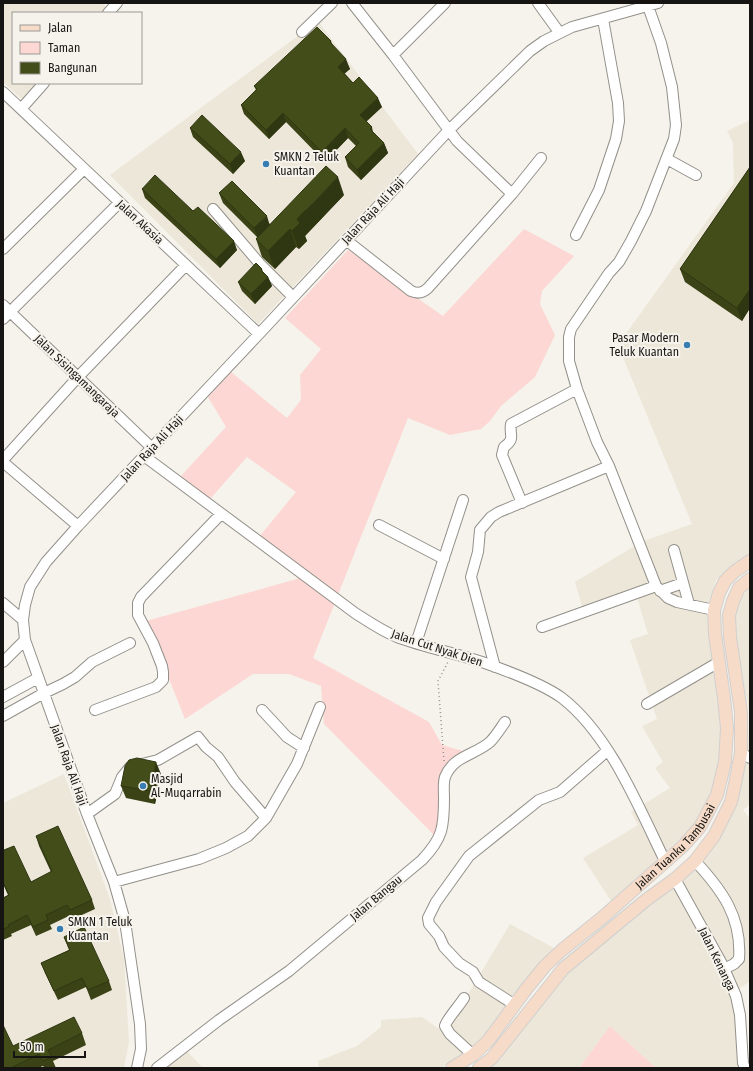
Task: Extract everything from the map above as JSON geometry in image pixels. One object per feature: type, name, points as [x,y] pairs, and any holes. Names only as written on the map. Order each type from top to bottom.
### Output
[{"type":"main road","name":"Jalan Tuanku Tambusai","points":[[452,1068],[473,1054],[488,1041],[515,1005],[551,961],[562,950],[603,917],[683,846],[700,827],[717,795],[725,762],[727,728],[715,634],[714,610],[719,593],[725,581],[734,572],[750,561]]},
{"type":"main road","name":"Jalan Tuanku Tambusai","points":[[479,1068],[492,1058],[563,969],[646,900],[675,879],[695,861],[714,836],[730,802],[746,755],[742,712],[730,637],[729,615],[739,588],[750,579]]},
{"type":"main road","points":[[717,795],[730,802]]},
{"type":"main road","points":[[603,917],[612,929]]},
{"type":"street","points":[[109,12],[117,3]]},
{"type":"street","points":[[302,32],[332,3]]},
{"type":"street","points":[[352,3],[457,141],[512,194]]},
{"type":"street","points":[[393,55],[445,3]]},
{"type":"street","points":[[538,3],[559,32]]},
{"type":"street","name":"Jalan Raja Ali Haji","points":[[137,1068],[141,1049],[138,1009],[125,921],[114,882],[87,814],[38,678],[26,640],[23,620],[30,587],[46,562],[78,526],[449,130],[530,51],[559,32],[572,27],[658,3]]},
{"type":"street","points":[[648,6],[661,43],[672,87],[676,125],[674,139],[646,211],[631,241],[619,262],[609,273],[571,329],[569,337],[569,361],[577,389],[597,442],[609,466],[645,560],[658,588],[668,598],[677,602],[714,610]]},
{"type":"street","points":[[576,235],[599,190],[616,139],[619,121],[617,95],[603,19]]},
{"type":"street","points":[[21,108],[43,84]]},
{"type":"street","name":"Jalan Akasia","points":[[3,92],[259,334]]},
{"type":"street","points":[[346,240],[411,291],[418,293],[422,292],[428,288],[512,194],[541,158]]},
{"type":"street","points":[[667,159],[696,175]]},
{"type":"street","points":[[3,249],[84,169]]},
{"type":"street","points":[[3,319],[6,308],[119,203]]},
{"type":"street","points":[[213,209],[260,264],[294,297]]},
{"type":"street","points":[[78,526],[3,461],[78,377],[186,265]]},
{"type":"street","name":"Jalan Sisingamangaraja","points":[[6,308],[152,448]]},
{"type":"street","points":[[522,503],[502,455],[502,449],[511,442],[512,439],[511,424],[577,389]]},
{"type":"street","name":"Jalan Cut Nyak Dien","points":[[144,456],[355,613],[372,624],[397,637],[495,667],[542,687],[561,698],[577,712],[607,750],[624,778],[665,861]]},
{"type":"street","points":[[495,667],[471,582],[471,573],[478,552],[480,530],[495,515],[609,466]]},
{"type":"street","points":[[416,643],[463,500]]},
{"type":"street","points":[[95,710],[161,684],[163,677],[162,666],[153,643],[138,615],[138,602],[141,597],[221,514]]},
{"type":"street","points":[[379,525],[444,559]]},
{"type":"street","points":[[674,550],[689,604]]},
{"type":"street","points":[[542,627],[658,588],[683,583]]},
{"type":"street","points":[[3,603],[23,620]]},
{"type":"street","points":[[3,662],[26,640]]},
{"type":"street","points":[[3,716],[75,677],[92,662],[130,642]]},
{"type":"street","points":[[647,704],[719,662]]},
{"type":"street","points":[[3,698],[38,678]]},
{"type":"street","points":[[114,882],[199,859],[226,848],[248,836],[266,818],[298,764],[320,707]]},
{"type":"street","points":[[262,710],[287,737],[304,748]]},
{"type":"street","points":[[445,777],[454,763],[489,743],[505,722]]},
{"type":"street","points":[[87,814],[115,794],[122,777],[130,767],[158,760],[198,737],[206,747],[218,757],[235,782],[266,818]]},
{"type":"street","points":[[515,1005],[479,982],[473,972],[458,962],[444,947],[439,936],[429,924],[428,918],[436,902],[469,856],[539,800],[560,792],[607,750]]},
{"type":"street","name":"Jalan Bangau","points":[[157,1068],[219,1020],[289,971],[422,860],[433,848],[442,828],[445,777]]},
{"type":"street","points":[[695,861],[722,893],[738,930],[740,944],[739,959],[734,964],[724,969]]},
{"type":"street","name":"Jalan Kenanga","points":[[675,879],[724,969],[736,996],[740,1015],[743,1063],[745,1068]]},
{"type":"street","points":[[464,998],[456,1011],[446,1020],[445,1026],[450,1034],[473,1054]]},
{"type":"path","points":[[445,777],[438,681],[453,653]]},
{"type":"shaded area","points":[[3,3],[102,3],[109,9],[107,12],[12,12],[12,84],[40,84],[24,101],[3,82]]},
{"type":"shaded area","name":"SMKN 2 Teluk Kuantan","points":[[318,21],[418,154],[258,324],[110,175]]},
{"type":"shaded area","points":[[750,120],[750,555],[735,563],[716,580],[706,609],[721,700],[723,739],[714,788],[698,821],[633,883],[611,901],[583,858],[638,825],[631,812],[670,788],[655,768],[663,762],[642,726],[657,719],[630,640],[648,634],[636,594],[584,613],[575,582],[641,542],[692,524],[622,355],[625,335],[734,183],[733,143],[727,131]]},
{"type":"shaded area","points":[[750,588],[750,804],[743,810],[750,819],[750,981],[731,995],[739,1021],[740,1068],[656,1068],[610,1026],[579,1068],[489,1068],[553,988],[574,968],[709,855],[736,801],[748,745],[749,712],[735,637],[734,617],[738,604]]},
{"type":"shaded area","name":"SMKN 1 Teluk Kuantan","points":[[64,774],[110,899],[124,959],[129,1042],[124,1068],[3,1068],[3,803]]},
{"type":"shaded area","points":[[510,924],[554,948],[520,988],[481,1041],[466,1055],[440,1068],[319,1068],[318,1061],[357,1046],[381,1027],[381,1020],[422,1017],[445,1033]]},
{"type":"shaded area","points":[[185,1049],[203,1068],[162,1068]]},
{"type":"green space","points":[[524,229],[574,256],[542,291],[540,304],[555,335],[535,377],[501,406],[490,421],[481,429],[450,435],[408,418],[313,658],[429,722],[442,745],[463,751],[446,764],[442,777],[441,824],[436,837],[324,724],[321,686],[289,674],[253,674],[185,719],[146,621],[297,579],[303,571],[259,537],[296,492],[247,457],[210,499],[181,476],[226,427],[208,397],[231,372],[287,418],[301,400],[300,375],[321,349],[285,318],[348,250],[443,316]]},
{"type":"green space","points":[[610,1026],[656,1068],[579,1068]]},
{"type":"building","points":[[317,27],[346,59],[338,67],[353,83],[359,77],[378,98],[360,115],[372,127],[370,129],[384,143],[357,170],[345,157],[359,143],[345,128],[322,152],[283,113],[266,130],[241,105],[257,89],[254,86]]},
{"type":"building","points":[[202,115],[241,152],[230,164],[190,128]]},
{"type":"building","points":[[326,166],[338,177],[297,219],[300,223],[292,231],[290,229],[268,251],[256,239]]},
{"type":"building","points":[[750,167],[750,289],[737,308],[680,269]]},
{"type":"building","points":[[155,175],[193,211],[198,207],[234,241],[216,259],[142,189]]},
{"type":"building","points":[[232,181],[267,216],[254,228],[219,193]]},
{"type":"building","points":[[256,263],[268,277],[251,294],[238,282]]},
{"type":"building","points":[[137,758],[156,762],[151,791],[121,786],[125,766],[129,760]]},
{"type":"building","points":[[58,826],[92,900],[70,910],[67,905],[46,915],[48,920],[33,927],[27,915],[8,925],[9,927],[3,929],[3,898],[9,895],[3,882],[3,849],[4,850],[14,846],[31,882],[52,871],[36,836]]},
{"type":"building","points":[[84,927],[109,981],[88,990],[82,978],[54,991],[41,963],[70,950],[64,937]]},
{"type":"building","points":[[74,1017],[82,1033],[48,1050],[52,1057],[43,1061],[39,1054],[11,1068],[3,1068],[3,1025],[13,1046]]},
{"type":"place","name":"SMKN 2 Teluk Kuantan","points":[[266,164]]},
{"type":"place","name":"Pasar Modern Teluk Kuantan","points":[[687,345]]},
{"type":"place","name":"Masjid Al-Muqarrabin","points":[[143,786]]},
{"type":"place","name":"SMKN 1 Teluk Kuantan","points":[[60,929]]}]
